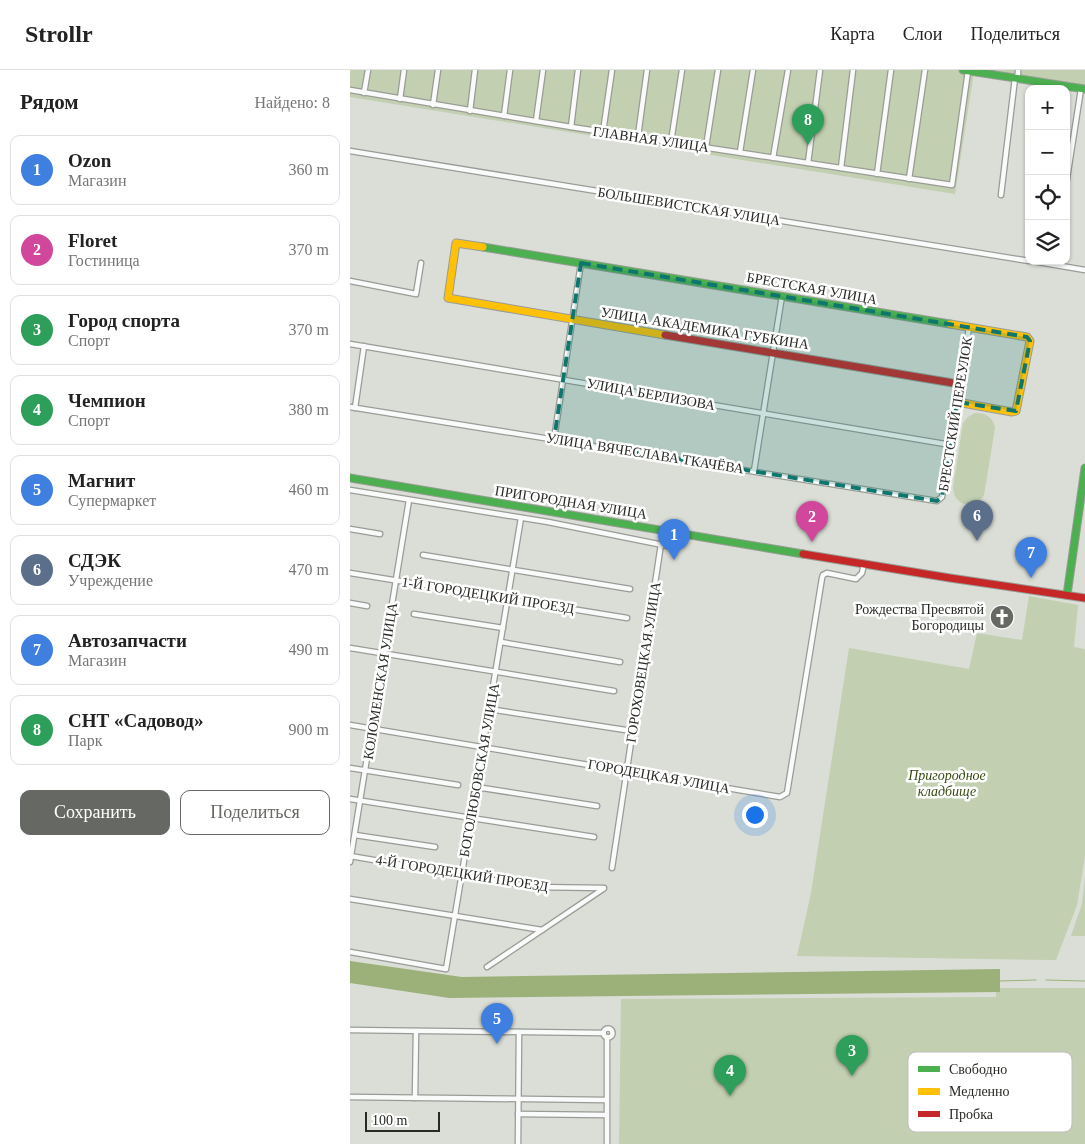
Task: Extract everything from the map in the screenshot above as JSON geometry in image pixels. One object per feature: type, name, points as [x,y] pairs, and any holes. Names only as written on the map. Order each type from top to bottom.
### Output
[{"type":"street","points":[[364,93],[368,70]]},
{"type":"street","points":[[400,99],[404,70]]},
{"type":"street","points":[[433,104],[438,70]]},
{"type":"street","points":[[470,111],[475,70]]},
{"type":"street","points":[[504,116],[510,70]]},
{"type":"street","points":[[536,121],[543,70]]},
{"type":"street","points":[[571,127],[578,70]]},
{"type":"street","points":[[603,132],[612,70]]},
{"type":"street","points":[[638,136],[647,70]]},
{"type":"street","points":[[671,142],[682,70]]},
{"type":"street","points":[[706,147],[718,70]]},
{"type":"street","points":[[740,152],[753,70]]},
{"type":"street","points":[[773,158],[788,70]]},
{"type":"street","points":[[808,163],[820,70]]},
{"type":"street","points":[[841,168],[853,70]]},
{"type":"street","points":[[877,174],[891,70]]},
{"type":"street","points":[[909,179],[925,70]]},
{"type":"street","points":[[966,70],[1083,89],[1068,175]]},
{"type":"street","name":"ГЛАВНАЯ УЛИЦА","points":[[350,90],[603,132],[952,184],[966,70]]},
{"type":"street","points":[[1002,195],[1015,78],[1018,70]]},
{"type":"street","name":"БОЛЬШЕВИСТСКАЯ УЛИЦА","points":[[350,151],[1025,260]]},
{"type":"street","name":"БРЕСТСКАЯ УЛИЦА","points":[[448,298],[456,243],[1027,337],[1030,341],[1016,411],[1012,412],[957,402]]},
{"type":"street","points":[[350,281],[416,294],[420,263]]},
{"type":"street","points":[[554,439],[581,263]]},
{"type":"street","name":"БОЛЬШЕВИСТСКАЯ УЛИЦА","points":[[1054,265],[1085,270]]},
{"type":"street","points":[[754,471],[782,296]]},
{"type":"street","name":"УЛИЦА АКАДЕМИКА ГУБКИНА","points":[[448,298],[773,351],[959,384]]},
{"type":"street","name":"БРЕСТСКИЙ ПЕРЕУЛОК","points":[[940,500],[951,445],[969,328]]},
{"type":"street","name":"УЛИЦА БЕРЛИЗОВА","points":[[350,344],[951,445]]},
{"type":"street","points":[[353,407],[364,346]]},
{"type":"street","name":"УЛИЦА ВЯЧЕСЛАВА ТКАЧЁВА","points":[[353,407],[940,500]]},
{"type":"street","points":[[1067,595],[1085,468]]},
{"type":"street","name":"ПРИГОРОДНАЯ УЛИЦА","points":[[350,478],[864,564],[1085,598]]},
{"type":"street","points":[[400,498],[402,487]]},
{"type":"street","points":[[350,490],[548,522],[668,546],[676,544],[678,533]]},
{"type":"street","name":"КОЛОМЕНСКАЯ УЛИЦА","points":[[350,862],[409,500]]},
{"type":"street","points":[[548,522],[550,512]]},
{"type":"street","name":"БОГОЛЮБОВСКАЯ УЛИЦА","points":[[350,952],[446,968],[522,518]]},
{"type":"street","points":[[350,530],[380,534]]},
{"type":"street","name":"ГОРОХОВЕЦКАЯ УЛИЦА","points":[[612,868],[661,544]]},
{"type":"street","points":[[423,555],[630,589]]},
{"type":"street","name":"ГОРОДЕЦКАЯ УЛИЦА","points":[[350,724],[780,797],[787,793],[823,575],[827,573],[856,579],[862,573],[864,564]]},
{"type":"street","name":"1-Й ГОРОДЕЦКИЙ ПРОЕЗД","points":[[350,573],[627,618]]},
{"type":"street","points":[[350,603],[367,606]]},
{"type":"street","points":[[414,614],[503,628]]},
{"type":"street","points":[[501,642],[620,662]]},
{"type":"street","points":[[350,648],[614,692]]},
{"type":"street","points":[[489,709],[632,731]]},
{"type":"street","points":[[350,768],[458,785]]},
{"type":"street","points":[[476,787],[597,806]]},
{"type":"street","points":[[350,799],[594,837]]},
{"type":"street","points":[[355,835],[435,848]]},
{"type":"street","name":"4-Й ГОРОДЕЦКИЙ ПРОЕЗД","points":[[351,856],[532,887],[604,888],[542,930]]},
{"type":"street","points":[[350,899],[542,930]]},
{"type":"street","points":[[487,967],[542,930]]},
{"type":"street","points":[[350,1030],[605,1035],[606,1144]]},
{"type":"street","points":[[416,1031],[416,1098]]},
{"type":"street","points":[[518,1144],[519,1032]]},
{"type":"street","points":[[350,1097],[606,1100]]},
{"type":"street","points":[[518,1114],[606,1114]]},
{"type":"highlighted area","points":[[581,263],[1027,337],[1030,341],[1016,411],[957,402],[942,497],[937,501],[554,439]]},
{"type":"green space","points":[[350,70],[1085,70],[1085,89],[1070,87],[1070,85],[974,72],[955,194],[350,97]]},
{"type":"green space","points":[[975,413],[988,416],[993,421],[995,428],[984,495],[980,500],[970,505],[957,499],[953,487],[963,423]]},
{"type":"green space","name":"Пригородное кладбище","points":[[1029,596],[1078,605],[1074,647],[1085,649],[1085,856],[1077,905],[1056,960],[797,956],[811,893],[849,648],[969,669],[977,633],[1022,640]]},
{"type":"green space","points":[[1085,877],[1085,936],[1071,936],[1082,904]]},
{"type":"green space","points":[[996,988],[1085,988],[1085,1144],[619,1144],[621,999],[996,997]]},
{"type":"shaded area","points":[[350,961],[462,977],[1000,969],[1000,992],[449,998],[350,983]]},
{"type":"waterway","points":[[1000,981],[1036,980]]},
{"type":"waterway","points":[[1046,980],[1085,981]]},
{"type":"traffic: fast","points":[[963,70],[1085,89]]},
{"type":"traffic: fast","points":[[483,247],[950,324]]},
{"type":"traffic: fast","points":[[1067,595],[1085,468]]},
{"type":"traffic: fast","points":[[350,478],[803,554]]},
{"type":"traffic: slow","points":[[483,247],[456,243],[448,298],[665,335]]},
{"type":"traffic: slow","points":[[950,324],[1027,337],[1030,341],[1016,411],[1012,412],[957,402]]},
{"type":"traffic: jam","points":[[665,335],[959,384]]},
{"type":"traffic: jam","points":[[803,554],[1085,598]]},
{"type":"place","name":"СНТ «Садовод»","points":[[808,145]]},
{"type":"place","name":"СДЭК","points":[[977,541]]},
{"type":"place","name":"Floret","points":[[812,542]]},
{"type":"place","name":"Ozon","points":[[674,560]]},
{"type":"place","name":"Автозапчасти","points":[[1031,578]]},
{"type":"place","name":"Рождества Пресвятой Богородицы","points":[[1002,617]]},
{"type":"place","name":"Магнит","points":[[497,1044]]},
{"type":"place","name":"Город спорта","points":[[852,1076]]},
{"type":"place","name":"Чемпион","points":[[730,1096]]}]
